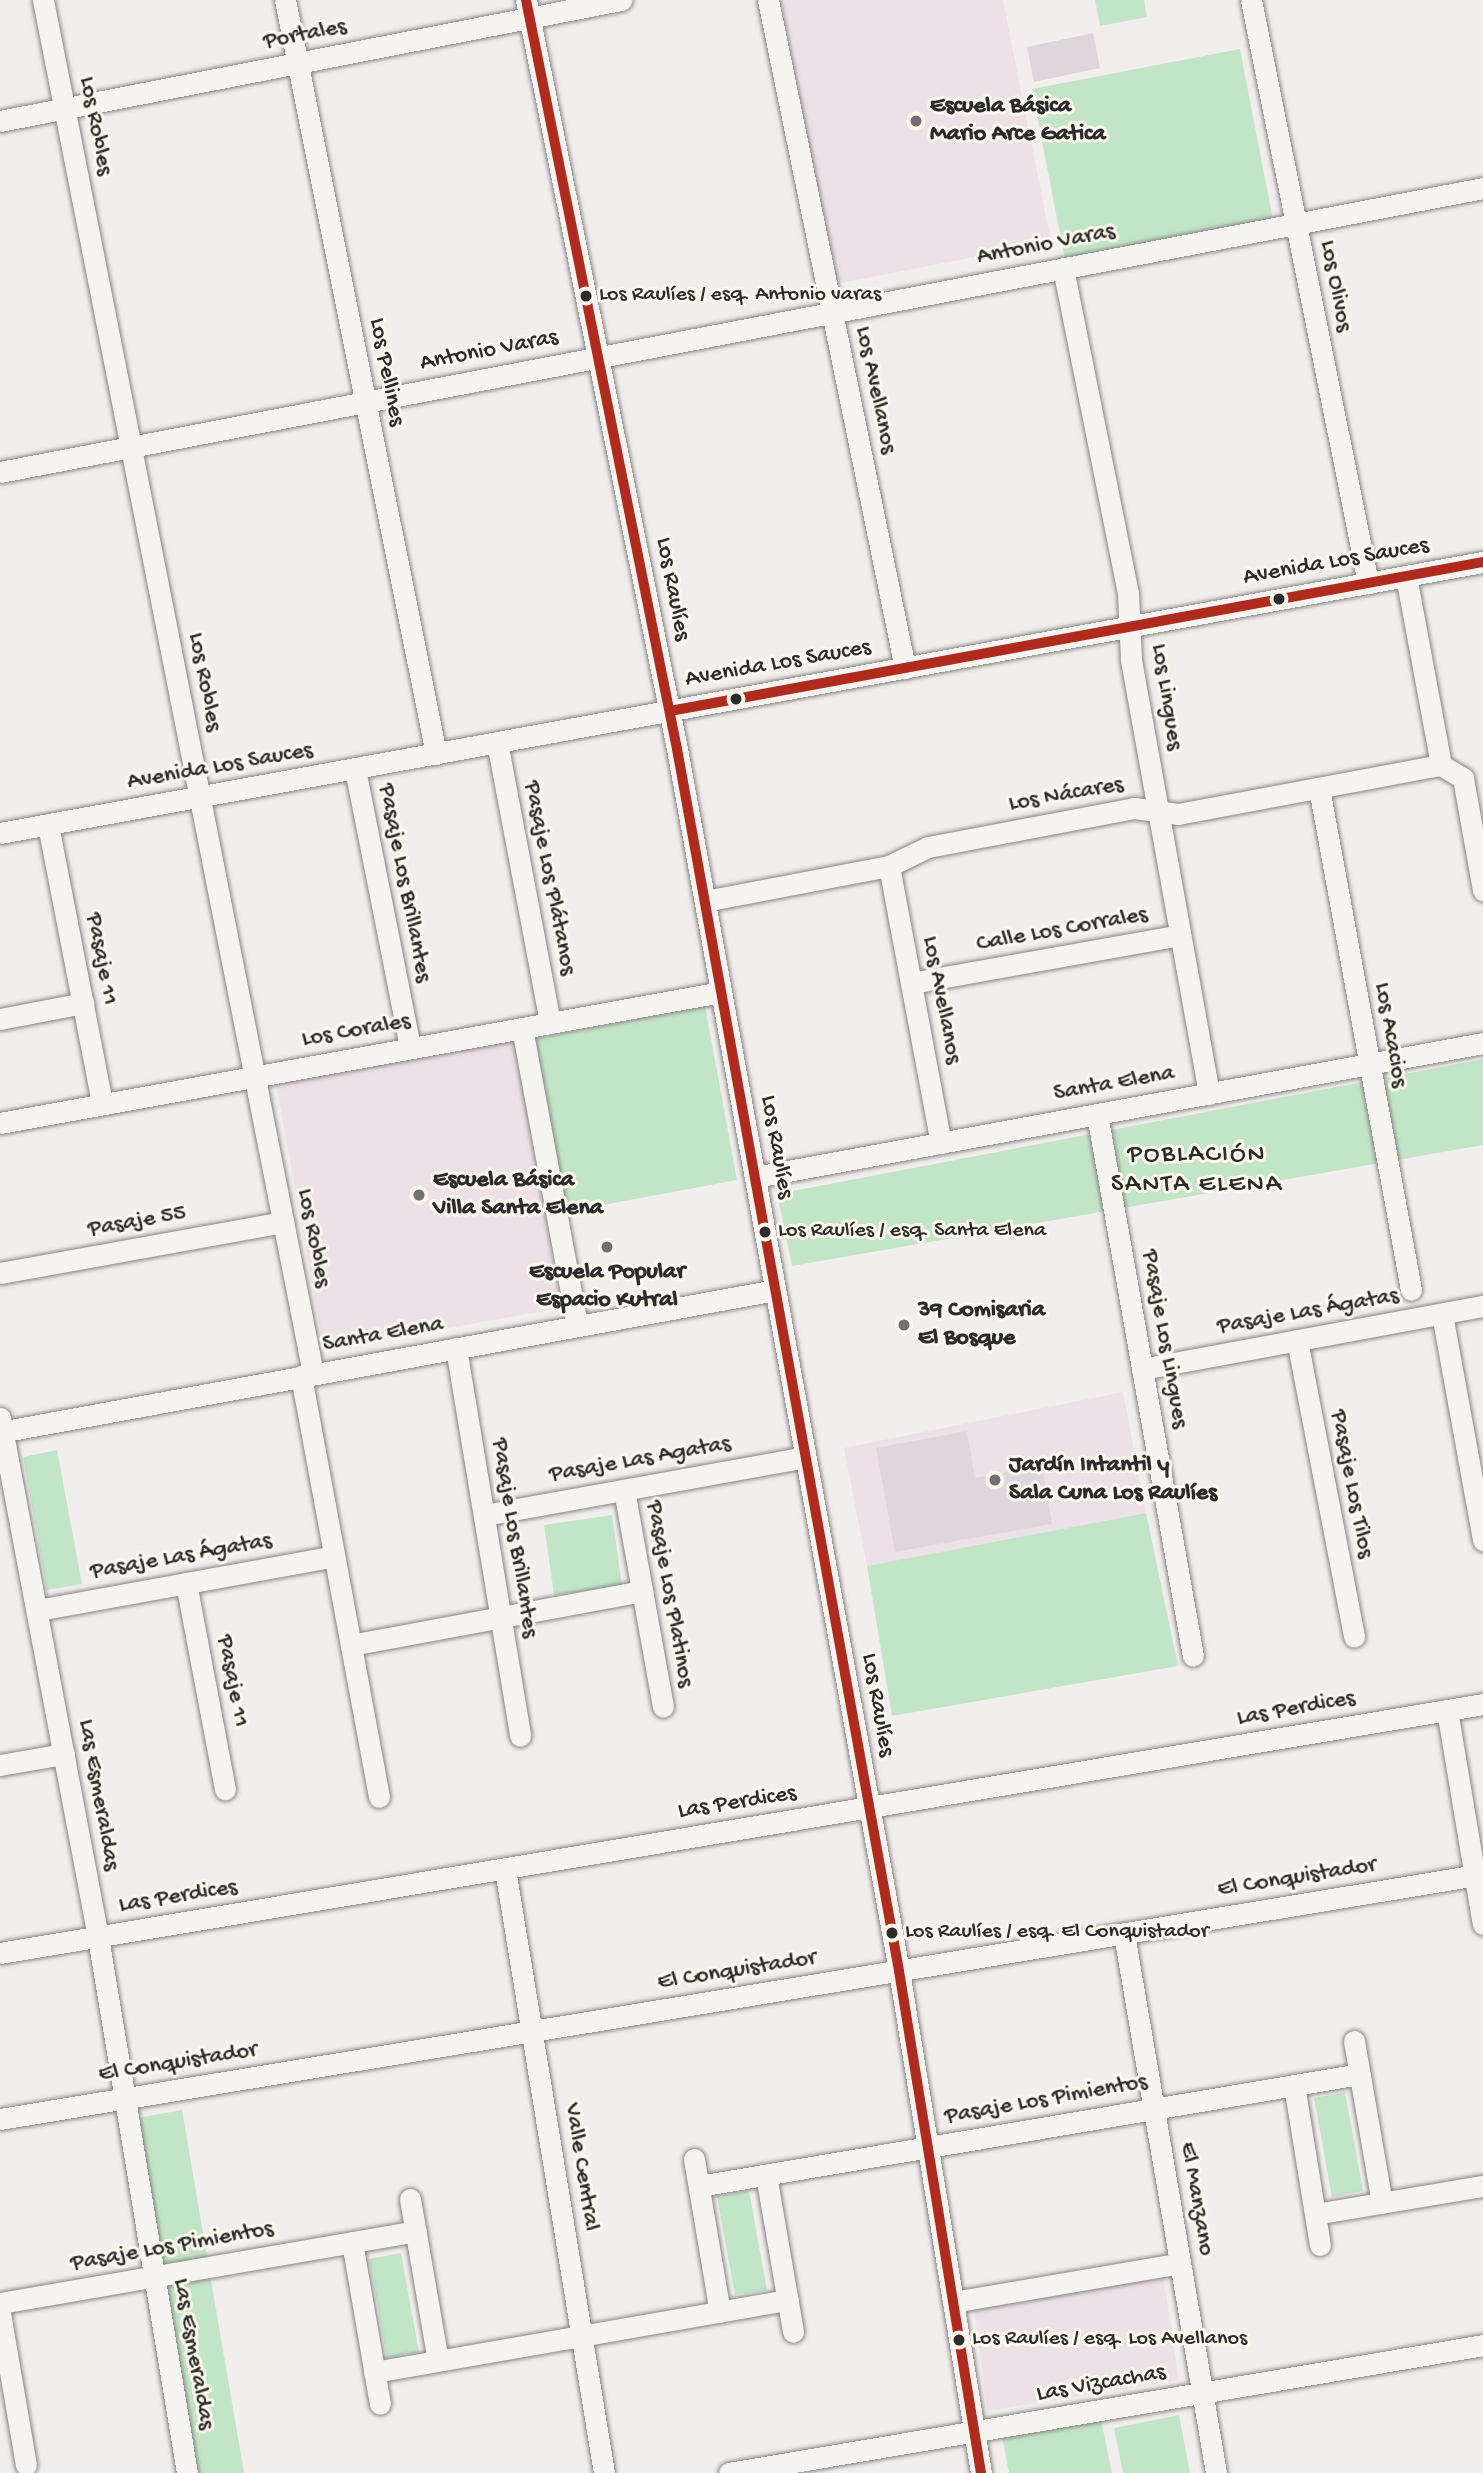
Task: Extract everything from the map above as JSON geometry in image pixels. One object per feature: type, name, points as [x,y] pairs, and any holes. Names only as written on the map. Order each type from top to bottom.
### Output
[{"type":"street","name":"Los Robles","points":[[43,0],[283,1222],[334,1556],[379,1797]]},
{"type":"street","name":"Los Pellines","points":[[285,0],[436,754]]},
{"type":"street","name":"Portales","points":[[0,121],[298,63],[528,9],[621,0]]},
{"type":"street","name":"Los Avellanos","points":[[768,0],[905,668]]},
{"type":"street","name":"Los Olivos","points":[[1251,0],[1368,583]]},
{"type":"street","name":"Los Raulíes","points":[[528,9],[670,711],[705,901],[899,1971],[981,2473]]},
{"type":"street","name":"Antonio Varas","points":[[0,472],[1483,188]]},
{"type":"street","name":"Los Lingues","points":[[1063,268],[1130,627],[1158,812],[1209,1094]]},
{"type":"street","name":"Avenida Los Sauces","points":[[0,834],[1483,562]]},
{"type":"street","points":[[1406,576],[1441,765],[1463,778],[1483,890]]},
{"type":"street","name":"Pasaje Los Plátanos","points":[[497,742],[550,1023]]},
{"type":"street","name":"Los Nácares","points":[[705,901],[889,866],[928,847],[1134,808],[1178,814],[1441,765]]},
{"type":"street","name":"Pasaje Los Brillantes","points":[[355,769],[410,1048]]},
{"type":"street","name":"Los Acacios","points":[[1319,788],[1411,1290]]},
{"type":"street","name":"Pasaje 11","points":[[48,825],[102,1104]]},
{"type":"street","name":"Los Avellanos","points":[[889,866],[941,1143]]},
{"type":"street","name":"Calle Los Corrales","points":[[911,983],[1180,935]]},
{"type":"street","name":"Los Corales","points":[[0,1123],[721,992]]},
{"type":"street","points":[[0,1019],[83,1003]]},
{"type":"street","points":[[522,1028],[577,1326]]},
{"type":"street","name":"Santa Elena","points":[[755,1177],[1483,1043]]},
{"type":"street","name":"Pasaje Los Lingues","points":[[1097,1114],[1193,1656]]},
{"type":"street","name":"Pasaje 55","points":[[0,1273],[283,1222]]},
{"type":"street","name":"Santa Elena","points":[[2,1427],[775,1290]]},
{"type":"street","name":"Pasaje Las Ágatas","points":[[1142,1369],[1483,1306]]},
{"type":"street","points":[[1442,1314],[1483,1540]]},
{"type":"street","name":"Pasaje Los Tilos","points":[[1297,1340],[1354,1637]]},
{"type":"street","name":"Pasaje Los Brillantes","points":[[456,1348],[520,1736]]},
{"type":"street","name":"Las Esmeraldas","points":[[2,1427],[97,1937],[187,2473]]},
{"type":"street","name":"Pasaje Las Agatas","points":[[484,1515],[805,1457]]},
{"type":"street","name":"Pasaje Los Platinos","points":[[624,1490],[663,1707]]},
{"type":"street","name":"Pasaje Las Ágatas","points":[[38,1610],[334,1556]]},
{"type":"street","name":"Pasaje 11","points":[[186,1583],[225,1789]]},
{"type":"street","points":[[351,1645],[642,1591]]},
{"type":"street","name":"Las Perdices","points":[[0,1953],[1483,1704]]},
{"type":"street","points":[[1447,1710],[1479,1875],[1483,1924]]},
{"type":"street","points":[[0,1765],[64,1754]]},
{"type":"street","name":"Valle Central","points":[[505,1869],[604,2473]]},
{"type":"street","name":"El Conquistador","points":[[0,2119],[1479,1875]]},
{"type":"street","name":"El Manzano","points":[[1124,1934],[1216,2473]]},
{"type":"street","points":[[1354,2040],[1382,2203]]},
{"type":"street","name":"Pasaje Los Pimientos","points":[[699,2186],[1360,2074]]},
{"type":"street","points":[[1294,2085],[1320,2245]]},
{"type":"street","points":[[694,2159],[720,2312]]},
{"type":"street","points":[[766,2175],[793,2332]]},
{"type":"street","points":[[1315,2214],[1483,2186]]},
{"type":"street","points":[[411,2199],[438,2361]]},
{"type":"street","name":"Pasaje Los Pimientos","points":[[0,2303],[416,2231]]},
{"type":"street","points":[[352,2242],[380,2403]]},
{"type":"street","points":[[953,2302],[1180,2263]]},
{"type":"street","points":[[374,2372],[788,2300]]},
{"type":"street","points":[[0,2313],[10,2435],[26,2465]]},
{"type":"street","name":"Las Vizcachas","points":[[729,2473],[1483,2345]]},
{"type":"shaded area","name":"Escuela Básica Mario Arce Gatica","points":[[781,0],[1003,0],[1051,242],[836,284]]},
{"type":"shaded area","name":"Escuela Básica Villa Santa Elena","points":[[514,1040],[561,1308],[324,1350],[276,1083]]},
{"type":"shaded area","name":"Jardín Intantil y Sala Cuna Los Raulíes","points":[[1123,1392],[1146,1513],[867,1566],[844,1448]]},
{"type":"shaded area","points":[[1163,2275],[1179,2380],[987,2411],[974,2307]]},
{"type":"green space","points":[[1095,0],[1144,0],[1147,17],[1100,26]]},
{"type":"green space","points":[[1240,49],[1273,220],[1065,260],[1032,89]]},
{"type":"green space","points":[[705,1006],[737,1180],[565,1212],[532,1039]]},
{"type":"green space","points":[[1483,1059],[1483,1145],[792,1266],[777,1194]]},
{"type":"green space","points":[[57,1450],[82,1584],[47,1590],[23,1457]]},
{"type":"green space","points":[[1146,1513],[1178,1666],[892,1716],[867,1566]]},
{"type":"green space","points":[[612,1515],[622,1585],[554,1595],[544,1525]]},
{"type":"green space","points":[[1345,2092],[1363,2191],[1332,2197],[1314,2098]]},
{"type":"green space","points":[[182,2110],[244,2473],[197,2473],[137,2118]]},
{"type":"green space","points":[[749,2191],[767,2290],[735,2295],[717,2196]]},
{"type":"green space","points":[[401,2253],[419,2352],[387,2358],[369,2259]]},
{"type":"green space","points":[[1100,2415],[1112,2473],[1009,2473],[1002,2435]]},
{"type":"green space","points":[[1179,2415],[1190,2473],[1123,2473],[1114,2428]]},
{"type":"building","points":[[1093,33],[1100,68],[1034,82],[1027,47]]},
{"type":"building","points":[[967,1431],[975,1478],[1042,1466],[1052,1524],[895,1552],[876,1448]]},
{"type":"transit line","points":[[526,0],[677,749],[899,1971],[981,2473]]},
{"type":"transit line","points":[[670,711],[1483,562]]},
{"type":"place","name":"Escuela Básica Mario Arce Gatica","points":[[916,121]]},
{"type":"place","name":"Los Raulíes / esq. Antonio varas","points":[[586,296]]},
{"type":"place","name":"Escuela Básica Villa Santa Elena","points":[[419,1195]]},
{"type":"place","name":"Los Raulíes / esq. Santa Elena","points":[[765,1232]]},
{"type":"place","name":"Escuela Popular Espacio Kutral","points":[[607,1247]]},
{"type":"place","name":"39 Comisaria El Bosque","points":[[904,1325]]},
{"type":"place","name":"Jardín Intantil y Sala Cuna Los Raulíes","points":[[995,1480]]},
{"type":"place","name":"Los Raulíes / esq. El Conquistador","points":[[892,1933]]},
{"type":"place","name":"Los Raulíes / esq. Los Avellanos","points":[[959,2340]]},
{"type":"district","name":"POBLACIÓN SANTA ELENA","points":[[1197,1171]]}]
